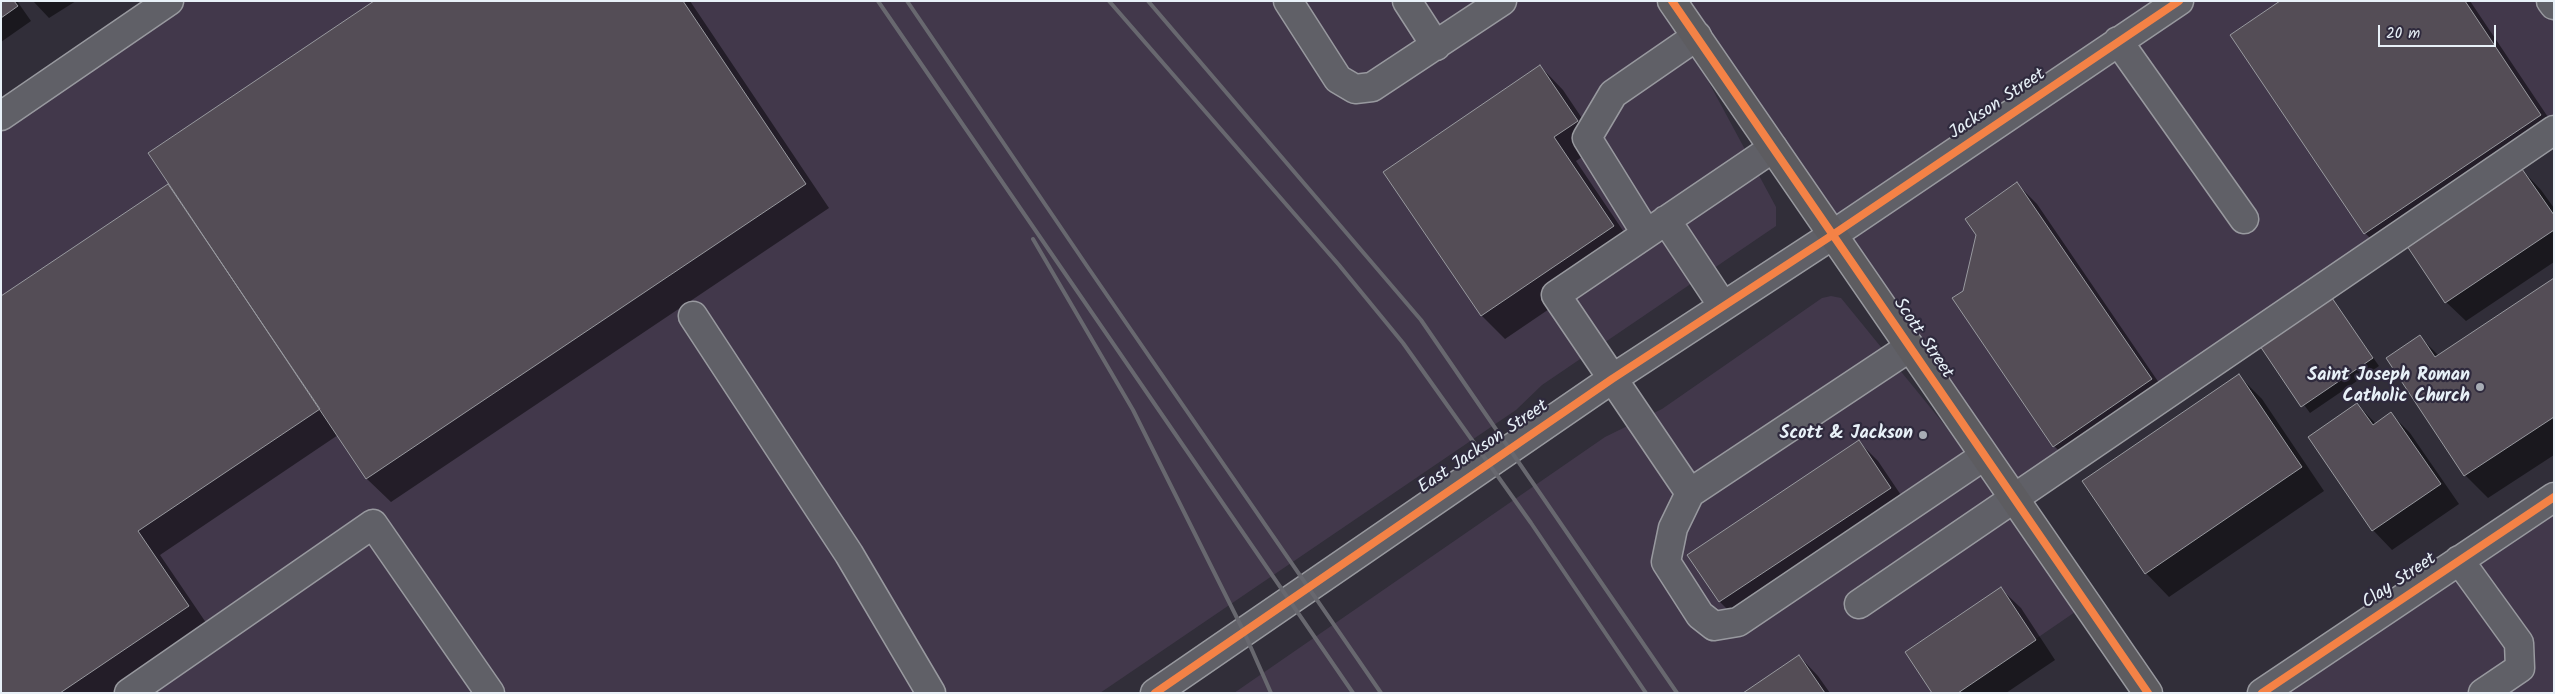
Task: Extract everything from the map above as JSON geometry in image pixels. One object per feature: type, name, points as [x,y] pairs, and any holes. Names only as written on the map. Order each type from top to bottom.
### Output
[{"type":"main road","name":"Scott Street","points":[[1678,3],[1697,36],[1773,148],[1834,234],[1984,456],[2148,693]]},
{"type":"street","points":[[1,116],[169,1]]},
{"type":"street","points":[[1288,1],[1338,79],[1355,89],[1372,87],[1502,1]]},
{"type":"street","points":[[1407,1],[1436,46]]},
{"type":"street","name":"Jackson Street","points":[[1834,234],[2179,1]]},
{"type":"street","points":[[2551,1],[2554,5]]},
{"type":"street","points":[[1697,36],[1613,94],[1587,138],[1656,226],[1723,306]]},
{"type":"street","points":[[2118,41],[2244,219]]},
{"type":"street","points":[[1859,604],[2554,130]]},
{"type":"street","points":[[1690,493],[1556,295],[1773,148]]},
{"type":"street","name":"East Jackson Street","points":[[1155,693],[1612,379],[1834,234]]},
{"type":"street","points":[[693,316],[849,554],[931,693]]},
{"type":"street","points":[[1910,347],[1690,493],[1674,528],[1666,562],[1700,615],[1714,626],[1738,622],[1984,456]]},
{"type":"street","name":"Clay Street","points":[[2276,689],[2459,560],[2554,497]]},
{"type":"street","points":[[129,693],[373,524],[490,693]]},
{"type":"street","points":[[2459,560],[2519,643],[2520,668],[2483,693]]},
{"type":"shaded area","points":[[181,1],[1665,1],[1776,207],[1776,226],[1542,385],[1516,410],[1100,693],[1,693],[1,125]]},
{"type":"shaded area","points":[[1676,1],[2173,1],[1829,225]]},
{"type":"shaded area","points":[[2180,1],[2550,1],[2554,8],[2554,129],[2010,503],[1832,231]]},
{"type":"shaded area","points":[[1831,296],[1841,298],[2009,504],[2078,610],[1957,693],[1234,693],[1605,437],[1662,409],[1822,298]]},
{"type":"shaded area","points":[[2554,499],[2554,693],[2265,693]]},
{"type":"building","points":[[1,1],[14,1],[18,6],[1,18]]},
{"type":"building","points":[[374,1],[683,1],[806,184],[366,479],[148,153]]},
{"type":"building","points":[[2280,1],[2465,1],[2541,115],[2364,234],[2230,35]]},
{"type":"building","points":[[1540,65],[1578,121],[1554,137],[1614,226],[1481,316],[1383,172]]},
{"type":"building","points":[[2522,169],[2554,215],[2554,230],[2445,303],[2407,246]]},
{"type":"building","points":[[2017,182],[2152,379],[2053,447],[1952,298],[1963,291],[1976,235],[1965,219]]},
{"type":"building","points":[[168,184],[320,409],[138,531],[189,606],[60,693],[1,693],[1,296]]},
{"type":"building","name":"Saint Joseph Roman Catholic Church","points":[[2554,278],[2554,417],[2464,476],[2386,358],[2420,335],[2435,357]]},
{"type":"building","points":[[2332,298],[2373,358],[2301,407],[2260,346]]},
{"type":"building","points":[[2239,374],[2302,467],[2145,574],[2082,481]]},
{"type":"building","points":[[2357,403],[2373,425],[2391,412],[2441,484],[2372,531],[2308,437]]},
{"type":"building","points":[[1859,440],[1891,488],[1719,602],[1687,555]]},
{"type":"building","points":[[2001,587],[2036,640],[1958,693],[1932,693],[1905,652]]},
{"type":"building","points":[[1799,655],[1825,693],[1743,693]]},
{"type":"railway","points":[[878,1],[1353,693]]},
{"type":"railway","points":[[907,1],[1381,693]]},
{"type":"railway","points":[[1109,1],[1339,265],[1403,343],[1531,523],[1646,693]]},
{"type":"railway","points":[[1148,1],[1421,320],[1677,693]]},
{"type":"railway","points":[[1033,239],[1133,410],[1244,632],[1271,693]]},
{"type":"cycle path","points":[[1672,1],[2148,693]]},
{"type":"cycle path","points":[[1155,693],[1612,379],[1834,234],[2179,1]]},
{"type":"cycle path","points":[[2262,693],[2554,497]]},
{"type":"place","name":"Saint Joseph Roman Catholic Church","points":[[2480,387]]},
{"type":"place","name":"Scott & Jackson","points":[[1923,435]]}]
